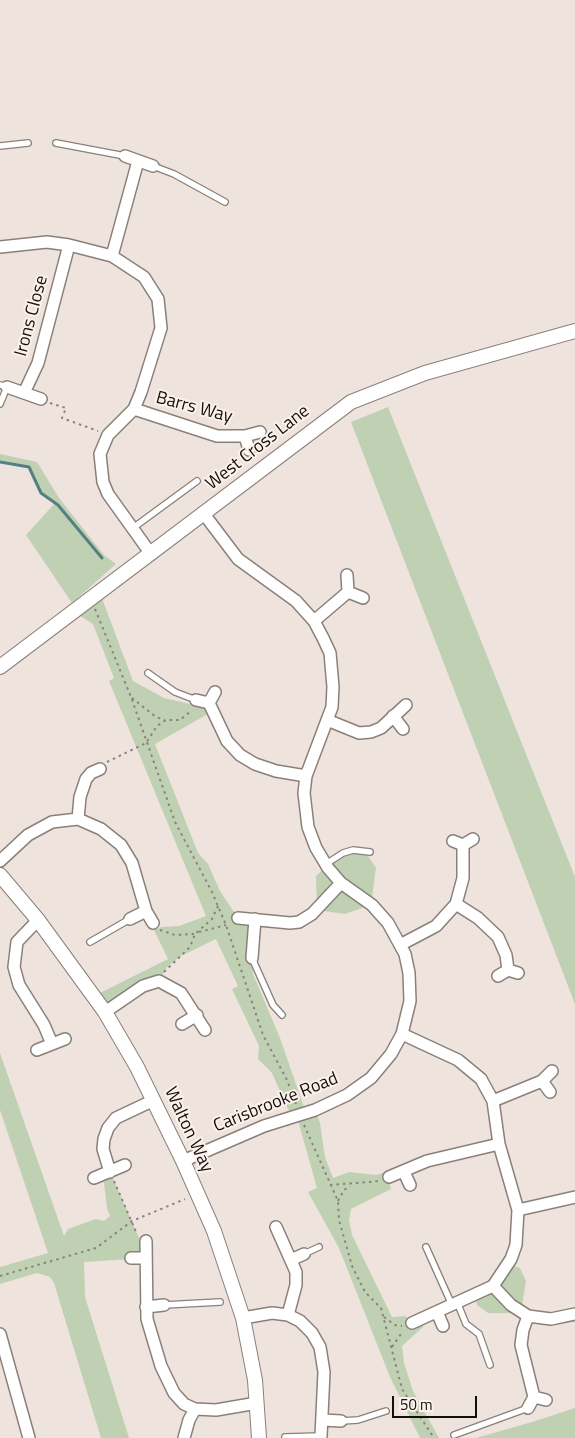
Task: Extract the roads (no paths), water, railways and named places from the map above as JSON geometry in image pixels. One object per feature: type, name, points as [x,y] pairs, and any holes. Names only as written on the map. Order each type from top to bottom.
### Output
[{"type":"street","points":[[125,156],[153,166]]},
{"type":"street","points":[[112,256],[138,161]]},
{"type":"street","points":[[0,247],[47,242],[70,245],[112,256],[144,277],[158,299],[161,328],[134,409],[108,435],[100,454],[103,482],[108,494],[151,554]]},
{"type":"street","name":"Irons Close","points":[[24,393],[38,363],[70,245]]},
{"type":"street","name":"West Cross Lane","points":[[0,667],[352,402],[425,373],[575,331]]},
{"type":"street","points":[[3,386],[41,399]]},
{"type":"street","name":"Barrs Way","points":[[134,409],[204,432],[226,436],[245,436],[260,432]]},
{"type":"street","name":"Barrs Way","points":[[245,436],[249,450]]},
{"type":"street","name":"Carisbrooke Road","points":[[183,1161],[255,1130],[301,1116],[347,1095],[371,1078],[391,1054],[402,1034],[410,1001],[409,973],[400,945],[388,923],[372,905],[341,883],[316,848],[308,827],[304,793],[306,776],[332,707],[333,672],[330,653],[314,621],[296,601],[238,559],[204,514]]},
{"type":"street","points":[[347,575],[348,592]]},
{"type":"street","points":[[314,621],[348,592]]},
{"type":"street","points":[[348,592],[363,598]]},
{"type":"street","points":[[209,703],[215,692]]},
{"type":"street","points":[[196,700],[209,703]]},
{"type":"street","points":[[209,703],[227,741],[240,755],[256,764],[276,771],[306,776]]},
{"type":"street","points":[[327,720],[359,733],[381,728],[406,705]]},
{"type":"street","points":[[393,716],[403,729]]},
{"type":"street","points":[[78,819],[80,797],[86,779],[91,773],[100,769]]},
{"type":"street","points":[[0,861],[28,835],[52,822],[78,819],[101,829],[121,845],[132,863],[146,911],[153,924]]},
{"type":"street","points":[[400,945],[436,926],[456,904],[463,878],[463,842]]},
{"type":"street","name":"Walton Way","points":[[0,875],[38,920],[105,1012],[154,1100],[183,1161],[230,1275],[243,1318],[249,1340],[259,1438]]},
{"type":"street","points":[[238,918],[299,922],[317,910],[341,883]]},
{"type":"street","points":[[456,904],[478,918],[498,937],[506,955],[508,973]]},
{"type":"street","points":[[130,918],[146,911]]},
{"type":"street","points":[[38,920],[17,942],[14,967],[19,985],[44,1025],[52,1044]]},
{"type":"street","points":[[252,958],[255,920]]},
{"type":"street","points":[[105,1012],[143,986],[159,981],[181,993],[205,1030]]},
{"type":"street","points":[[182,1024],[197,1015]]},
{"type":"street","points":[[402,1034],[458,1060],[481,1079],[493,1101],[499,1144],[518,1210],[516,1245],[511,1259],[493,1286],[412,1322]]},
{"type":"street","points":[[37,1050],[65,1039]]},
{"type":"street","points":[[493,1101],[542,1081],[552,1071]]},
{"type":"street","points":[[542,1081],[550,1092]]},
{"type":"street","points":[[110,1172],[103,1149],[108,1128],[116,1118],[154,1100]]},
{"type":"street","points":[[390,1177],[446,1155],[499,1144]]},
{"type":"street","points":[[94,1178],[125,1166]]},
{"type":"street","points":[[404,1172],[410,1186]]},
{"type":"street","points":[[518,1210],[575,1197]]},
{"type":"street","points":[[276,1227],[296,1272],[296,1285],[288,1315]]},
{"type":"street","points":[[146,1240],[146,1307],[150,1334],[174,1394],[184,1404],[195,1409],[216,1410],[257,1404]]},
{"type":"street","points":[[291,1260],[304,1254]]},
{"type":"street","points":[[131,1258],[146,1258]]},
{"type":"street","points":[[493,1286],[511,1305],[528,1316],[550,1319],[575,1314]]},
{"type":"street","points":[[146,1307],[164,1305]]},
{"type":"street","points":[[437,1312],[443,1326]]},
{"type":"street","points":[[243,1318],[272,1313],[288,1315],[300,1321],[312,1333],[320,1347],[324,1372],[321,1436]]},
{"type":"street","points":[[528,1316],[523,1330],[521,1345],[534,1397],[528,1408]]},
{"type":"street","points":[[0,1334],[29,1438]]},
{"type":"street","points":[[534,1397],[546,1400]]},
{"type":"street","points":[[184,1438],[188,1420],[195,1409]]},
{"type":"street","points":[[322,1420],[341,1421]]},
{"type":"lane","points":[[0,146],[28,143]]},
{"type":"lane","points":[[56,143],[125,156]]},
{"type":"lane","points":[[153,166],[174,174],[225,202]]},
{"type":"lane","points":[[0,404],[3,386]]},
{"type":"lane","points":[[132,528],[197,480]]},
{"type":"lane","points":[[148,673],[175,692],[196,700]]},
{"type":"lane","points":[[326,864],[353,850],[370,852]]},
{"type":"lane","points":[[90,942],[130,918]]},
{"type":"lane","points":[[252,958],[273,1005],[282,1015]]},
{"type":"lane","points":[[304,1254],[319,1247]]},
{"type":"lane","points":[[426,1247],[466,1324],[478,1334],[490,1366]]},
{"type":"lane","points":[[164,1305],[220,1302]]},
{"type":"lane","points":[[454,1435],[528,1408]]},
{"type":"lane","points":[[341,1421],[358,1420],[386,1411]]},
{"type":"lane","points":[[285,1437],[321,1436]]},
{"type":"waterway","points":[[0,462],[29,467],[41,493],[58,505],[102,558]]}]
